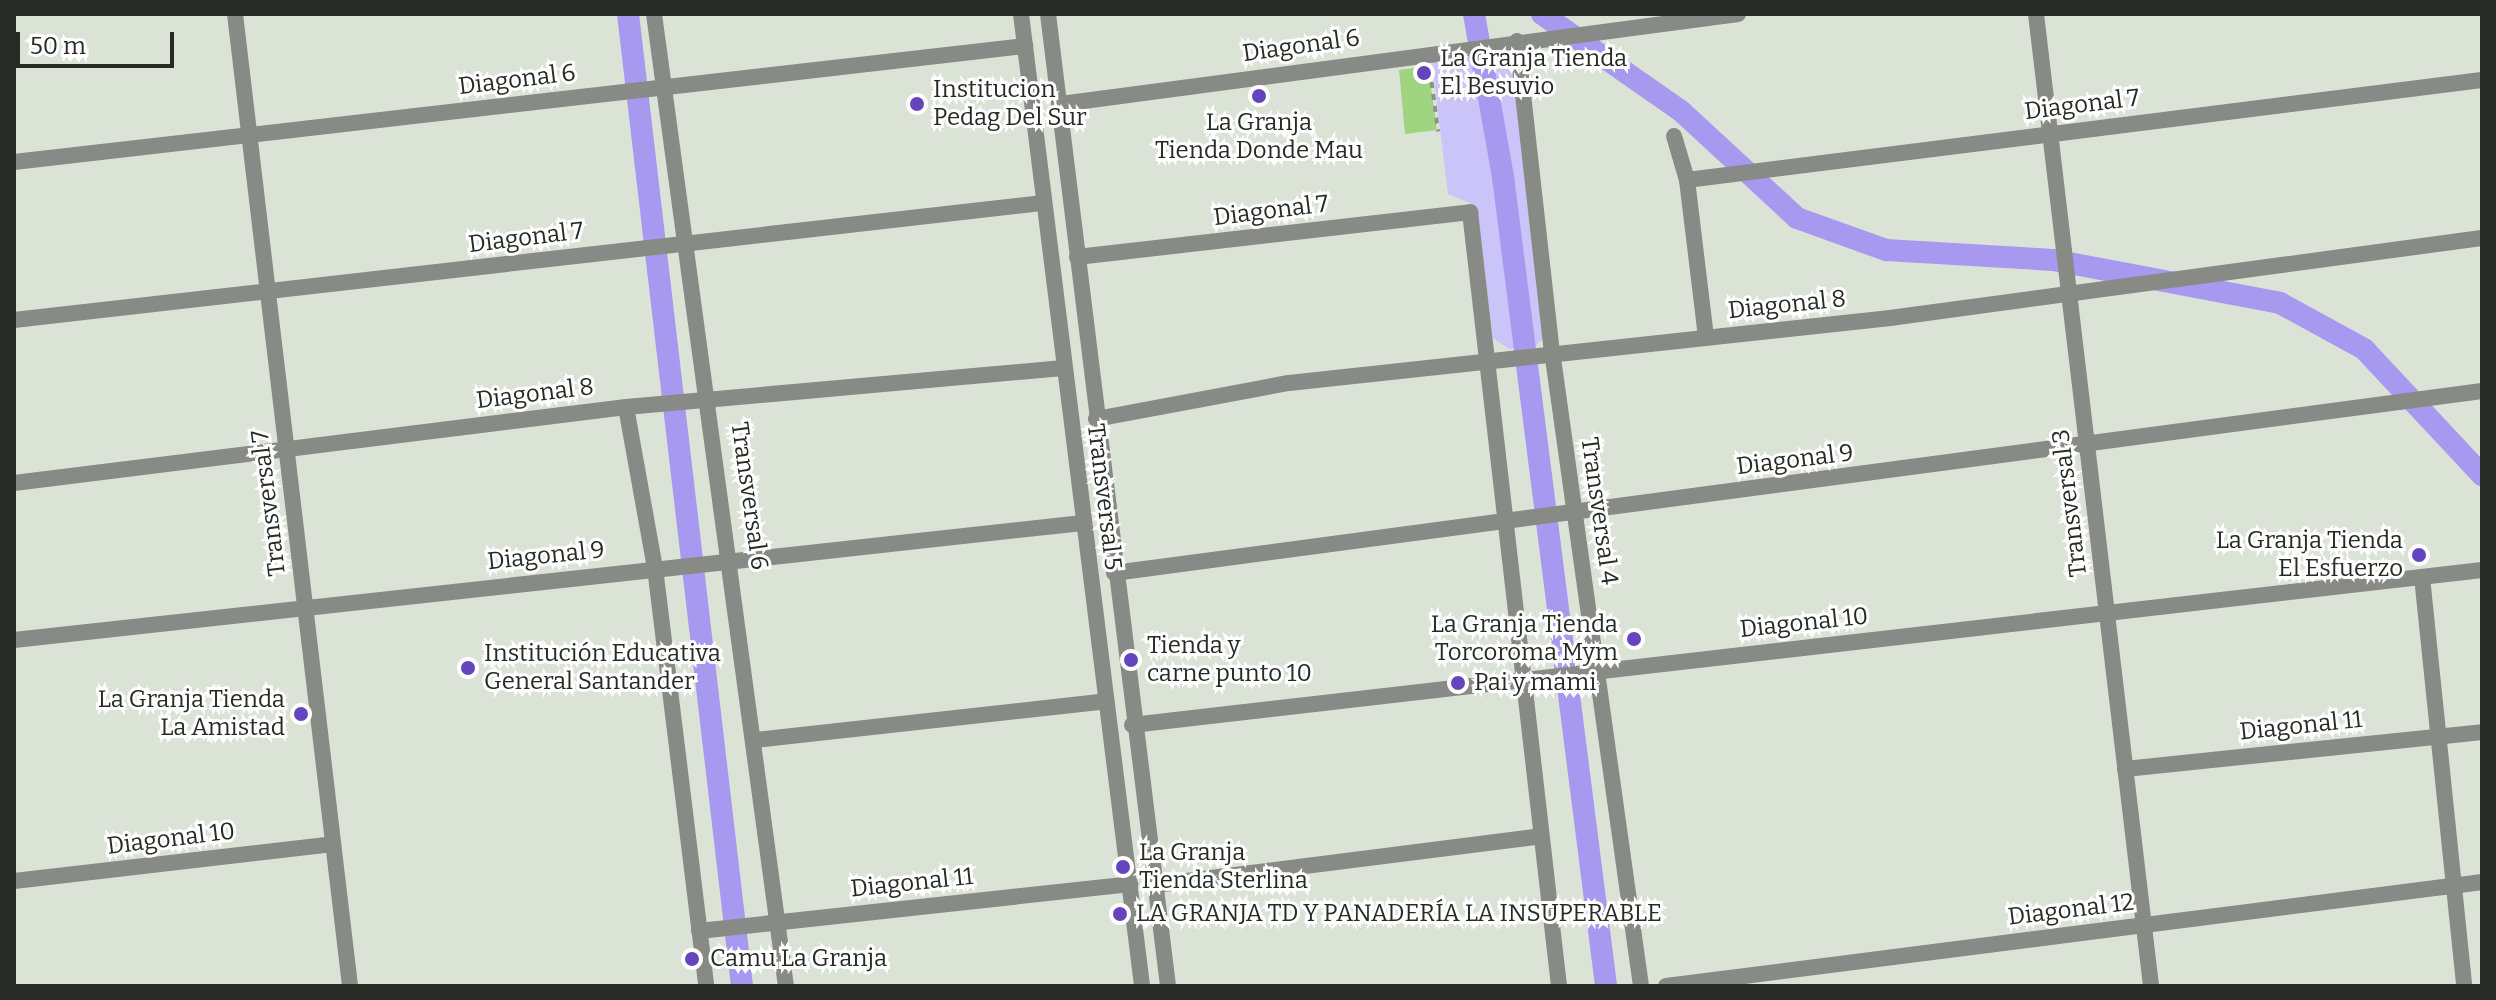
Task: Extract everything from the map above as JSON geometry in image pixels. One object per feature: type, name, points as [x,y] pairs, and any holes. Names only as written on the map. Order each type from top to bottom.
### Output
[{"type":"street","name":"Transversal 7","points":[[235,14],[350,986]]},
{"type":"street","name":"Transversal 6","points":[[654,14],[651,89],[676,245],[712,404],[728,560],[755,740],[786,986]]},
{"type":"street","name":"Transversal 5","points":[[1021,14],[1142,986]]},
{"type":"street","name":"Transversal 5","points":[[1048,14],[1132,725],[1168,986]]},
{"type":"street","name":"Diagonal 6","points":[[1061,104],[1427,52],[1738,14]]},
{"type":"street","name":"Transversal 3","points":[[2036,14],[2151,986]]},
{"type":"street","name":"Transversal 4","points":[[1517,41],[1544,352],[1589,672],[1641,986]]},
{"type":"street","name":"Diagonal 6","points":[[14,162],[1025,46]]},
{"type":"street","name":"Diagonal 7","points":[[1687,180],[2482,80]]},
{"type":"street","points":[[1674,136],[1687,180],[1706,338]]},
{"type":"street","name":"Diagonal 7","points":[[14,320],[1043,203]]},
{"type":"street","name":"Diagonal 7","points":[[1077,257],[1470,212],[1492,359]]},
{"type":"street","name":"Diagonal 8","points":[[1096,419],[1289,383],[2069,295],[2152,284],[2171,275],[2482,238]]},
{"type":"street","points":[[1492,359],[1504,522],[1530,679],[1541,836],[1559,986]]},
{"type":"street","name":"Diagonal 8","points":[[14,483],[626,407],[685,407],[1063,368]]},
{"type":"street","name":"Diagonal 9","points":[[1114,573],[2407,405],[2475,392]]},
{"type":"street","points":[[626,407],[655,568],[706,986]]},
{"type":"street","name":"Diagonal 9","points":[[14,640],[1083,523]]},
{"type":"street","name":"Diagonal 10","points":[[1132,725],[2482,570]]},
{"type":"street","points":[[2422,577],[2464,986]]},
{"type":"street","points":[[755,740],[1106,701]]},
{"type":"street","name":"Diagonal 11","points":[[2125,769],[2482,732]]},
{"type":"street","points":[[1155,885],[1541,836]]},
{"type":"street","name":"Diagonal 10","points":[[14,881],[333,844]]},
{"type":"street","name":"Diagonal 12","points":[[1666,986],[2482,882]]},
{"type":"street","name":"Diagonal 11","points":[[699,931],[1130,884]]},
{"type":"path","points":[[1427,52],[1438,131]]},
{"type":"shaded area","points":[[1510,51],[1548,334],[1534,347],[1509,349],[1493,338],[1478,216],[1472,204],[1448,194],[1432,62]]},
{"type":"building","points":[[1428,66],[1437,130],[1405,134],[1399,70]]},
{"type":"waterway","points":[[628,14],[742,986]]},
{"type":"waterway","points":[[1474,14],[1503,177],[1606,986]]},
{"type":"waterway","points":[[1542,14],[1681,111],[1797,218],[1886,250],[2053,260],[2280,303],[2364,349],[2482,475]]},
{"type":"place","name":"La Granja Tienda El Besuvio","points":[[1424,73]]},
{"type":"place","name":"La Granja Tienda Donde Mau","points":[[1259,96]]},
{"type":"place","name":"Institucion Pedag Del Sur","points":[[917,104]]},
{"type":"place","name":"La Granja Tienda El Esfuerzo","points":[[2419,555]]},
{"type":"place","name":"La Granja Tienda Torcoroma Mym","points":[[1634,639]]},
{"type":"place","name":"Tienda y carne punto 10","points":[[1131,660]]},
{"type":"place","name":"Institución Educativa General Santander","points":[[468,668]]},
{"type":"place","name":"Pai y mami","points":[[1458,683]]},
{"type":"place","name":"La Granja Tienda La Amistad","points":[[301,714]]},
{"type":"place","name":"La Granja Tienda Sterlina","points":[[1123,867]]},
{"type":"place","name":"LA GRANJA TD Y PANADERÍA LA INSUPERABLE","points":[[1120,914]]},
{"type":"place","name":"Camu La Granja","points":[[692,959]]}]
